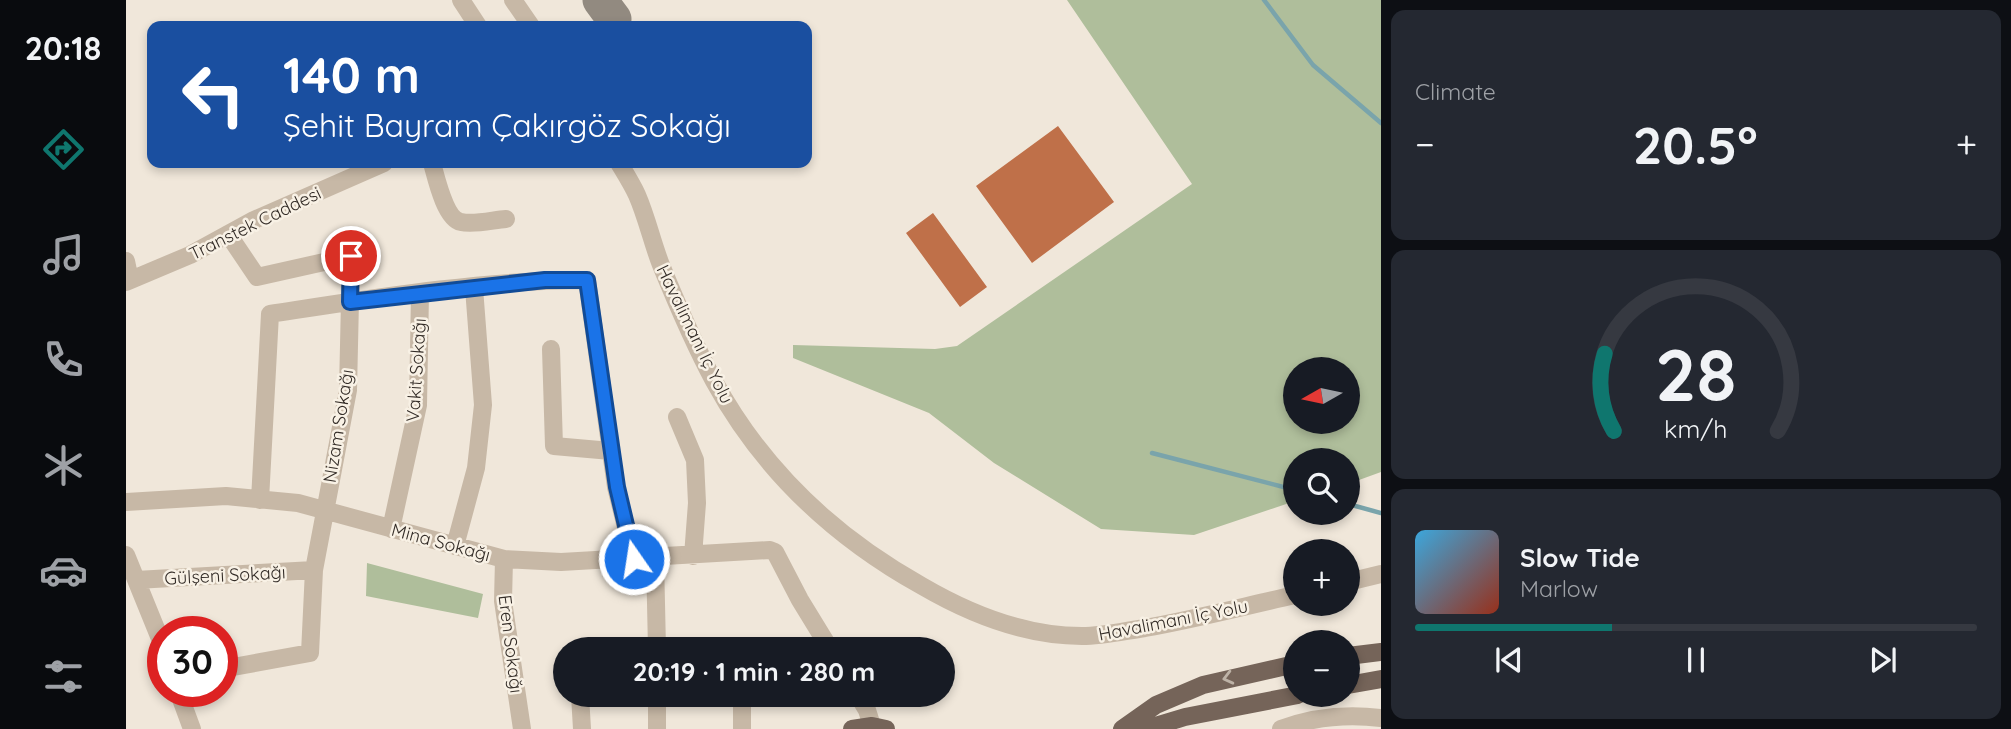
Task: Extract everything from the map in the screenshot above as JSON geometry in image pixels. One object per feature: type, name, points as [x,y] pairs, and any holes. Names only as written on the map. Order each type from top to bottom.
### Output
[{"type":"main road","points":[[1360,655],[1381,652]]},
{"type":"main road","points":[[1122,729],[1156,705],[1203,685],[1283,667]]},
{"type":"main road","points":[[1360,682],[1381,678]]},
{"type":"main road","points":[[1145,729],[1185,717],[1283,698]]},
{"type":"main road","points":[[852,729],[879,727]]},
{"type":"street","points":[[461,0],[475,21]]},
{"type":"street","points":[[513,0],[528,21]]},
{"type":"street","name":"Transtek Caddesi","points":[[128,281],[190,256],[228,234],[371,168]]},
{"type":"street","points":[[434,168],[447,209],[454,219],[461,223],[506,219]]},
{"type":"street","name":"Havalimanı İç Yolu","points":[[622,168],[637,194],[661,264],[700,352],[736,416],[766,457],[814,510],[839,532],[890,567],[940,597],[984,616],[1033,629],[1080,636],[1165,625],[1283,598]]},
{"type":"street","name":"Nizam Sokağı","points":[[228,234],[257,277],[351,256],[348,390],[314,570],[310,653],[238,666]]},
{"type":"street","points":[[126,261],[128,281]]},
{"type":"street","points":[[260,500],[270,314],[420,293],[545,280],[587,280],[617,487],[634,559]]},
{"type":"street","points":[[455,546],[476,468],[483,405],[474,288]]},
{"type":"street","name":"Vakit Sokağı","points":[[391,529],[418,405],[420,293]]},
{"type":"street","points":[[551,349],[554,446],[611,451]]},
{"type":"street","points":[[677,417],[695,460],[697,503],[693,556]]},
{"type":"street","name":"Mina Sokağı","points":[[126,502],[226,496],[298,503],[504,559],[561,562],[770,550],[775,552],[822,637]]},
{"type":"street","points":[[126,555],[151,616]]},
{"type":"street","points":[[655,558],[657,637]]},
{"type":"street","name":"Eren Sokağı","points":[[504,559],[503,601],[522,729]]},
{"type":"street","name":"Gülşeni Sokağı","points":[[136,580],[314,570]]},
{"type":"street","points":[[1360,579],[1381,574]]},
{"type":"street","points":[[184,707],[192,729]]},
{"type":"street","points":[[581,707],[582,729]]},
{"type":"street","points":[[657,707],[657,729]]},
{"type":"street","points":[[742,707],[742,729]]},
{"type":"street","points":[[865,707],[879,727]]},
{"type":"street","points":[[1282,729],[1337,717],[1381,718]]},
{"type":"green space","points":[[1067,0],[1381,0],[1381,472],[1360,480],[1360,448],[1283,448],[1283,505],[1194,535],[1101,529],[994,463],[929,413],[793,358],[793,345],[935,349],[957,346],[1192,184]]},
{"type":"green space","points":[[367,563],[483,594],[478,618],[366,596]]},
{"type":"building","points":[[1058,126],[1114,202],[1032,263],[976,186]]},
{"type":"building","points":[[933,213],[987,287],[960,307],[906,233]]},
{"type":"waterway","points":[[1264,0],[1313,65],[1381,123]]},
{"type":"waterway","points":[[1152,453],[1283,487]]},
{"type":"waterway","points":[[1360,507],[1381,513]]},
{"type":"taxiway","points":[[600,0],[614,19]]},
{"type":"route","points":[[351,256],[350,302],[545,280],[587,280],[617,487],[634,559]]}]
